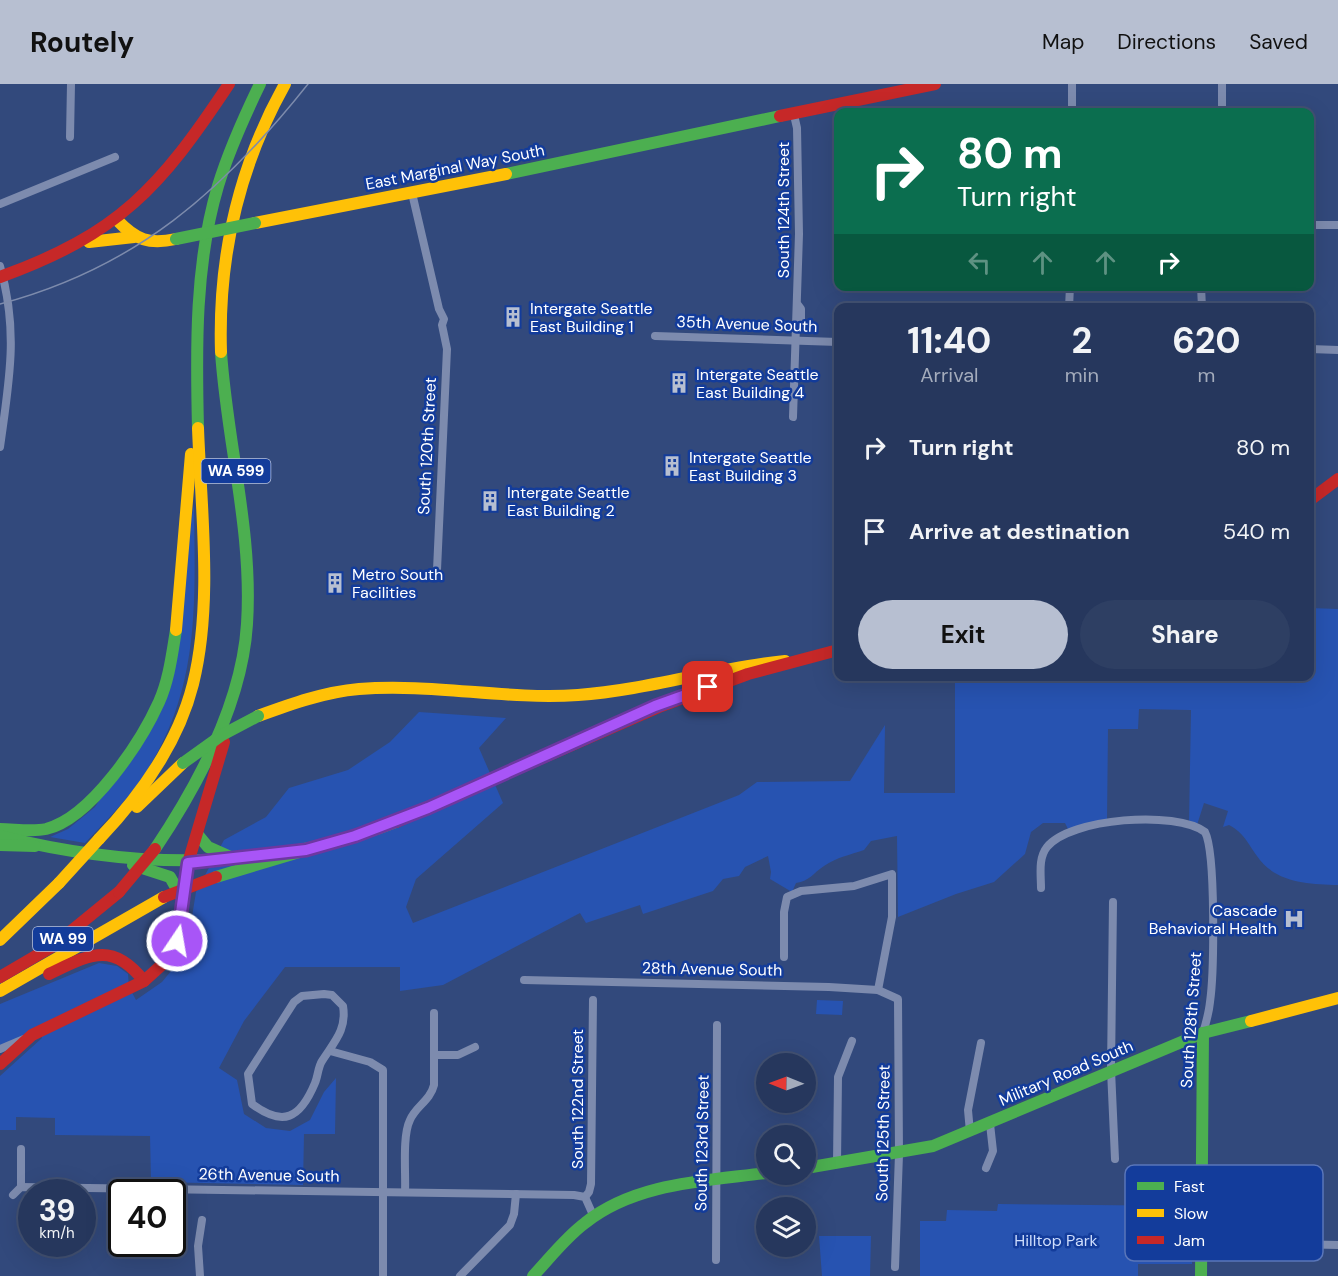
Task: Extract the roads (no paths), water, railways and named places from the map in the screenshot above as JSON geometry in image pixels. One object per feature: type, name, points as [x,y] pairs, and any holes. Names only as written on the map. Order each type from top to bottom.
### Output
[{"type":"main road","points":[[1,273],[46,261],[82,243],[137,204],[185,151],[229,84]]},
{"type":"main road","name":"WA 599","points":[[99,839],[128,810],[160,762],[181,719],[198,660],[203,614],[198,395],[200,289],[213,200],[223,166],[260,84]]},
{"type":"main road","name":"WA 599","points":[[155,849],[178,816],[208,762],[237,675],[247,622],[245,532],[221,355],[221,285],[231,224],[247,167],[268,111],[285,84]]},
{"type":"main road","name":"East Marginal Way South","points":[[82,243],[134,237],[151,243],[176,239],[794,115],[935,84]]},
{"type":"main road","points":[[134,237],[132,220],[137,204]]},
{"type":"main road","points":[[117,220],[134,237]]},
{"type":"main road","points":[[0,829],[45,830],[60,824],[82,810],[115,772],[160,700],[176,631],[198,395]]},
{"type":"main road","points":[[1314,497],[1338,479]]},
{"type":"main road","points":[[128,810],[140,805],[183,763],[222,735],[258,716],[297,702],[359,689],[392,688],[531,696],[580,695],[621,690],[748,664],[785,661],[834,651]]},
{"type":"main road","points":[[6,988],[164,897],[216,877],[355,836],[428,808],[655,706],[785,661]]},
{"type":"main road","points":[[0,1064],[32,1035],[144,981],[172,952],[180,930],[185,903],[188,863],[218,769],[237,675]]},
{"type":"main road","points":[[198,835],[208,847],[235,859]]},
{"type":"main road","points":[[0,836],[35,846],[109,859],[165,874],[174,882],[185,903]]},
{"type":"main road","name":"WA 99","points":[[0,939],[59,883],[99,839]]},
{"type":"main road","points":[[0,845],[35,846]]},
{"type":"main road","name":"WA 99","points":[[0,977],[53,946],[119,892],[155,849]]},
{"type":"main road","points":[[109,859],[188,863],[306,850]]},
{"type":"main road","points":[[0,930],[34,907]]},
{"type":"main road","points":[[6,988],[39,979],[90,955],[106,953],[127,960],[144,981]]},
{"type":"main road","name":"Military Road South","points":[[816,1166],[899,1154],[933,1146],[1203,1033],[1338,998]]},
{"type":"main road","name":"South 128th Street","points":[[1202,1165],[1203,1033]]},
{"type":"main road","points":[[533,1276],[593,1215],[644,1191],[756,1174]]},
{"type":"street","points":[[70,137],[72,84]]},
{"type":"street","points":[[1072,84],[1072,108]]},
{"type":"street","points":[[1222,84],[1222,108]]},
{"type":"street","name":"South 124th Street","points":[[793,417],[797,323],[794,320],[795,308],[798,305],[797,128],[794,115]]},
{"type":"street","points":[[0,204],[115,157]]},
{"type":"street","name":"South 120th Street","points":[[411,193],[439,309],[436,313],[442,325],[447,349],[437,570]]},
{"type":"street","points":[[1314,225],[1338,225]]},
{"type":"street","points":[[0,447],[13,341],[10,309],[1,273]]},
{"type":"street","name":"35th Avenue South","points":[[655,336],[834,342]]},
{"type":"street","points":[[1314,350],[1338,350]]},
{"type":"street","name":"South 128th Street","points":[[1041,888],[1043,854],[1048,846],[1087,827],[1114,820],[1163,820],[1188,823],[1205,832],[1211,851],[1212,957],[1210,1000],[1203,1033]]},
{"type":"street","points":[[784,957],[784,912],[787,897],[801,891],[854,886],[892,874],[892,916],[878,990]]},
{"type":"street","points":[[1113,902],[1111,1070],[1115,1159]]},
{"type":"street","name":"28th Avenue South","points":[[524,980],[878,990],[898,999]]},
{"type":"street","points":[[332,995],[343,1006],[340,1035],[330,1052],[321,1062],[315,1083],[296,1112],[281,1119],[272,1117],[252,1104],[248,1074],[294,1002],[302,996],[332,995]]},
{"type":"street","name":"South 125th Street","points":[[895,1266],[899,1154],[898,999]]},
{"type":"street","name":"South 122nd Street","points":[[585,1197],[590,1192],[591,1184],[593,1000]]},
{"type":"street","points":[[405,1192],[408,1126],[413,1115],[432,1092],[434,1013]]},
{"type":"street","name":"South 123rd Street","points":[[716,1260],[717,1025]]},
{"type":"street","points":[[0,1049],[32,1035]]},
{"type":"street","points":[[837,1163],[838,1077],[852,1041]]},
{"type":"street","points":[[970,1132],[968,1110],[981,1043]]},
{"type":"street","points":[[434,1054],[458,1055],[476,1047]]},
{"type":"street","points":[[330,1052],[370,1062],[383,1070],[383,1276]]},
{"type":"street","points":[[986,1168],[993,1151],[990,1124]]},
{"type":"street","points":[[21,1149],[21,1179]]},
{"type":"street","name":"26th Avenue South","points":[[96,1188],[585,1197]]},
{"type":"street","points":[[13,1195],[18,1190]]},
{"type":"street","points":[[460,1276],[510,1225],[514,1214],[516,1194]]},
{"type":"street","points":[[585,1197],[593,1215]]},
{"type":"street","points":[[200,1276],[198,1246],[202,1220]]},
{"type":"street","points":[[1323,1245],[1338,1245]]},
{"type":"tram line","points":[[0,304],[49,289],[94,269],[135,247],[173,221],[243,158],[308,84]]},
{"type":"place","name":"Intergate Seattle East Building 1","points":[[513,317]]},
{"type":"place","name":"Intergate Seattle East Building 4","points":[[679,383]]},
{"type":"place","name":"Intergate Seattle East Building 3","points":[[672,466]]},
{"type":"place","name":"Intergate Seattle East Building 2","points":[[490,501]]},
{"type":"place","name":"Metro South Facilities","points":[[335,583]]},
{"type":"place","name":"Cascade Behavioral Health","points":[[1294,919]]},
{"type":"park label","name":"Hilltop Park","points":[[1056,1240]]}]
